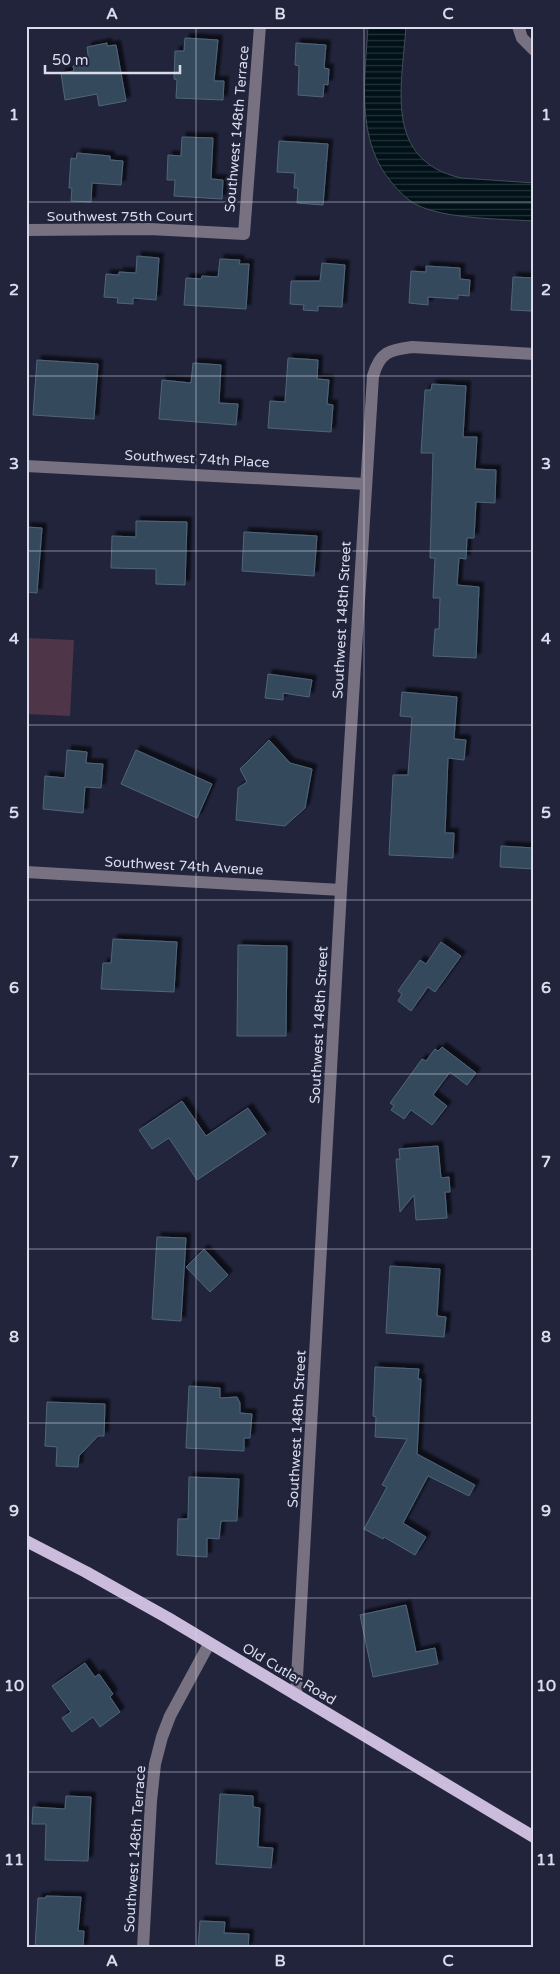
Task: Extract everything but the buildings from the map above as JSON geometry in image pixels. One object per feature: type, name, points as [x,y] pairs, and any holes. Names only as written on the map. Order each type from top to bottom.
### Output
[{"type":"main road","name":"Old Cutler Road","points":[[26,1541],[126,1594],[534,1837]]},
{"type":"street","name":"Southwest 148th Terrace","points":[[244,234],[260,26]]},
{"type":"street","points":[[518,26],[522,38],[532,49]]},
{"type":"street","name":"Southwest 75th Court","points":[[26,230],[150,229],[244,234]]},
{"type":"street","name":"Southwest 148th Street","points":[[296,1695],[341,890],[373,376],[380,358],[389,352],[412,348],[534,354]]},
{"type":"street","name":"Southwest 74th Place","points":[[26,466],[366,484]]},
{"type":"street","name":"Southwest 74th Avenue","points":[[26,872],[341,890]]},
{"type":"street","name":"Southwest 148th Terrace","points":[[143,1948],[151,1801],[155,1764],[170,1716],[193,1670],[209,1644]]},
{"type":"shaded area","points":[[368,26],[406,26],[401,96],[403,118],[408,138],[419,155],[436,169],[461,178],[534,183],[534,221],[458,216],[429,210],[410,201],[392,183],[380,166],[372,148],[367,128],[365,67]]},
{"type":"shaded area","points":[[26,638],[74,640],[70,716],[26,714]]}]
